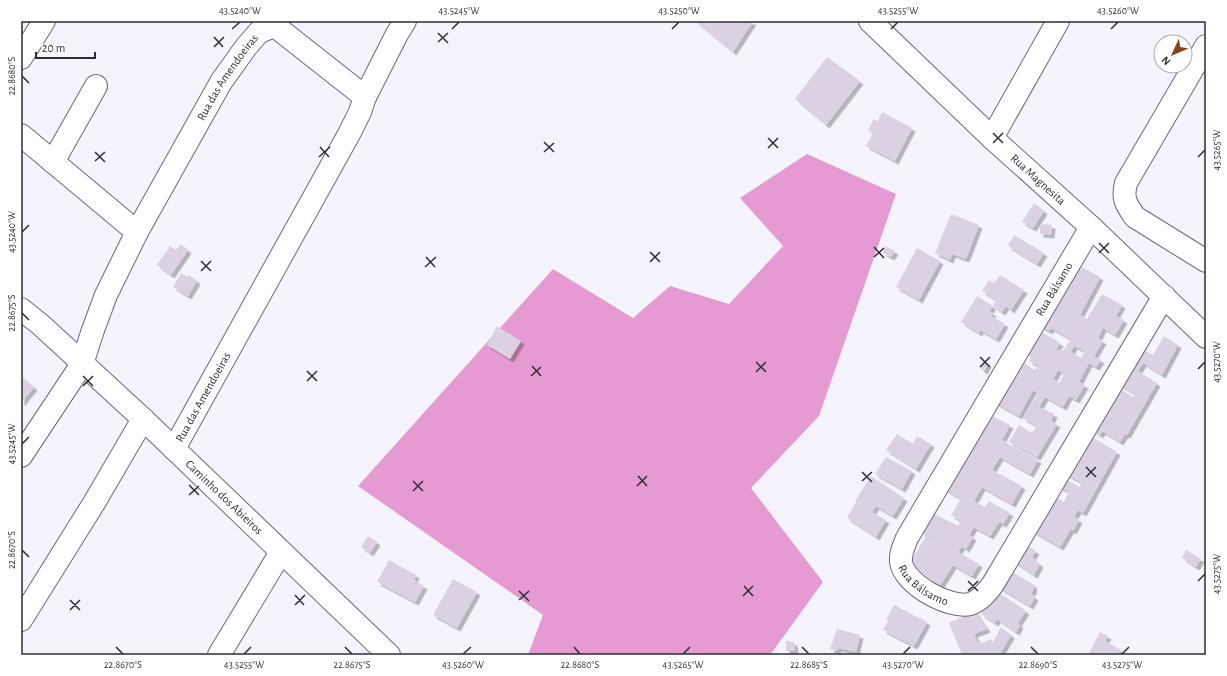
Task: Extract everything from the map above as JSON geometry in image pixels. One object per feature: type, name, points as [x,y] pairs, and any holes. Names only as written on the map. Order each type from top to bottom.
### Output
[{"type":"street","points":[[21,58],[44,21]]},
{"type":"street","points":[[365,96],[405,21]]},
{"type":"street","name":"Rua Magnesita","points":[[870,21],[992,138],[1091,227],[1206,338]]},
{"type":"street","points":[[992,138],[1058,21]]},
{"type":"street","name":"Rua das Amendoeiras","points":[[21,456],[82,364],[106,295],[137,232],[221,82],[246,47],[259,32],[264,29],[275,27],[365,96],[360,112],[349,134],[174,449]]},
{"type":"street","points":[[1206,46],[1126,183],[1124,194],[1127,206],[1135,216],[1206,261]]},
{"type":"street","points":[[53,162],[96,86]]},
{"type":"street","points":[[21,135],[137,232]]},
{"type":"street","name":"Rua Bálsamo","points":[[1091,227],[907,538],[902,550],[901,563],[907,575],[917,585],[939,599],[956,605],[970,604],[983,596],[997,577],[1164,296]]},
{"type":"street","name":"Caminho dos Abieiros","points":[[21,309],[41,325],[142,418],[389,655]]},
{"type":"street","points":[[21,620],[94,503],[142,418]]},
{"type":"street","points":[[219,655],[281,552]]},
{"type":"shaded area","points":[[807,154],[896,194],[819,416],[751,488],[823,582],[770,655],[528,655],[543,615],[358,486],[553,269],[633,318],[670,286],[729,304],[783,246],[740,198]]},
{"type":"building","points":[[695,21],[753,21],[733,52]]},
{"type":"building","points":[[827,57],[860,81],[826,125],[795,99]]},
{"type":"building","points":[[882,112],[912,128],[895,161],[866,146],[873,133],[868,130],[874,119],[878,121]]},
{"type":"building","points":[[1034,203],[1044,211],[1033,228],[1022,222]]},
{"type":"building","points":[[951,214],[979,225],[966,259],[952,254],[950,260],[935,253]]},
{"type":"building","points":[[1040,224],[1052,225],[1051,235],[1040,234]]},
{"type":"building","points":[[1014,235],[1044,253],[1037,264],[1008,246]]},
{"type":"building","points":[[181,244],[188,250],[171,275],[157,265],[170,246],[176,250]]},
{"type":"building","points":[[885,246],[895,251],[891,257],[883,253]]},
{"type":"building","points":[[917,248],[940,261],[919,300],[896,287]]},
{"type":"building","points":[[1071,264],[1081,270],[1082,267],[1100,277],[1080,315],[1087,319],[1102,294],[1122,305],[1116,316],[1124,320],[1115,335],[1103,328],[1098,338],[1103,341],[1094,356],[1101,360],[1096,367],[1089,363],[1079,382],[1085,385],[1076,400],[1069,396],[1063,407],[1045,397],[1039,407],[1054,414],[1051,421],[1057,424],[1037,457],[1009,442],[1019,425],[1032,433],[1037,426],[1023,418],[1038,393],[1033,390],[1019,416],[994,402],[1020,361],[1035,370],[1038,366],[1029,361],[1032,356],[1024,351],[1037,329],[1060,343],[1056,350],[1059,351],[1060,349],[1063,351],[1071,339],[1051,328],[1049,331],[1040,326]],"holes":[[[1074,346],[1085,351],[1081,358],[1071,352]],[[1058,370],[1064,374],[1059,383],[1053,379]]]},
{"type":"building","points":[[181,273],[188,277],[189,275],[197,281],[188,296],[173,287]]},
{"type":"building","points":[[1000,275],[1024,290],[1011,310],[1006,306],[1002,312],[993,306],[996,300],[982,291],[989,280],[994,283]]},
{"type":"building","points":[[977,296],[993,306],[989,311],[993,313],[991,316],[1005,324],[996,339],[980,330],[979,333],[961,322]]},
{"type":"building","points":[[497,326],[521,341],[510,359],[487,345]]},
{"type":"building","points":[[1164,336],[1178,345],[1162,375],[1143,363],[1138,371],[1157,383],[1127,435],[1125,434],[1120,442],[1102,431],[1100,435],[1091,429],[1116,386],[1133,397],[1135,394],[1117,383],[1135,345],[1153,355]]},
{"type":"building","points":[[984,361],[988,364],[984,371],[980,368]]},
{"type":"building","points":[[21,376],[34,387],[21,403]]},
{"type":"building","points":[[986,413],[1010,425],[1002,440],[1038,460],[1030,474],[1000,457],[992,470],[1022,486],[1012,504],[982,487],[974,501],[985,507],[989,501],[1010,513],[1003,524],[999,522],[990,536],[974,527],[969,535],[973,537],[966,549],[962,546],[958,552],[979,564],[972,576],[953,565],[940,586],[936,583],[933,587],[925,581],[927,578],[908,566],[926,536],[935,542],[936,540],[921,532],[929,511],[958,526],[961,521],[951,515],[961,499],[941,487],[962,453],[969,457],[972,451],[970,450]]},
{"type":"building","points":[[1084,432],[1117,452],[1083,513],[1078,510],[1074,517],[1079,520],[1073,531],[1071,529],[1060,547],[1031,530],[1052,494],[1064,502],[1069,492],[1056,485],[1061,477],[1080,487],[1082,483],[1061,471]]},
{"type":"building","points":[[897,434],[913,444],[917,436],[931,444],[916,469],[886,450]]},
{"type":"building","points":[[886,457],[912,471],[902,489],[875,474]]},
{"type":"building","points":[[871,476],[904,498],[893,516],[876,506],[872,512],[886,520],[876,537],[847,518],[856,502],[855,501]]},
{"type":"building","points":[[368,536],[377,542],[370,553],[361,547]]},
{"type":"building","points":[[1023,543],[1036,551],[1032,557],[1040,564],[1034,575],[1011,560]]},
{"type":"building","points":[[1186,550],[1201,559],[1196,567],[1182,558]]},
{"type":"building","points":[[389,560],[416,575],[414,580],[424,586],[415,602],[377,582]]},
{"type":"building","points":[[1009,570],[1034,585],[1031,594],[1035,597],[1030,606],[998,587]]},
{"type":"building","points":[[453,579],[477,592],[457,628],[433,615]]},
{"type":"building","points":[[998,592],[1026,611],[1018,623],[1020,625],[1016,632],[997,619],[995,623],[981,614]]},
{"type":"building","points":[[894,605],[927,622],[914,646],[883,630],[888,621],[886,620]]},
{"type":"building","points":[[975,611],[987,629],[974,634],[979,644],[991,639],[993,642],[1001,627],[1011,635],[1000,654],[1001,655],[962,655],[949,623]]},
{"type":"building","points":[[837,629],[860,635],[856,652],[838,648],[837,651],[830,649]]},
{"type":"building","points":[[1100,632],[1108,636],[1105,641],[1121,650],[1119,655],[1088,655]]},
{"type":"building","points":[[786,641],[794,642],[795,651],[786,651]]}]
